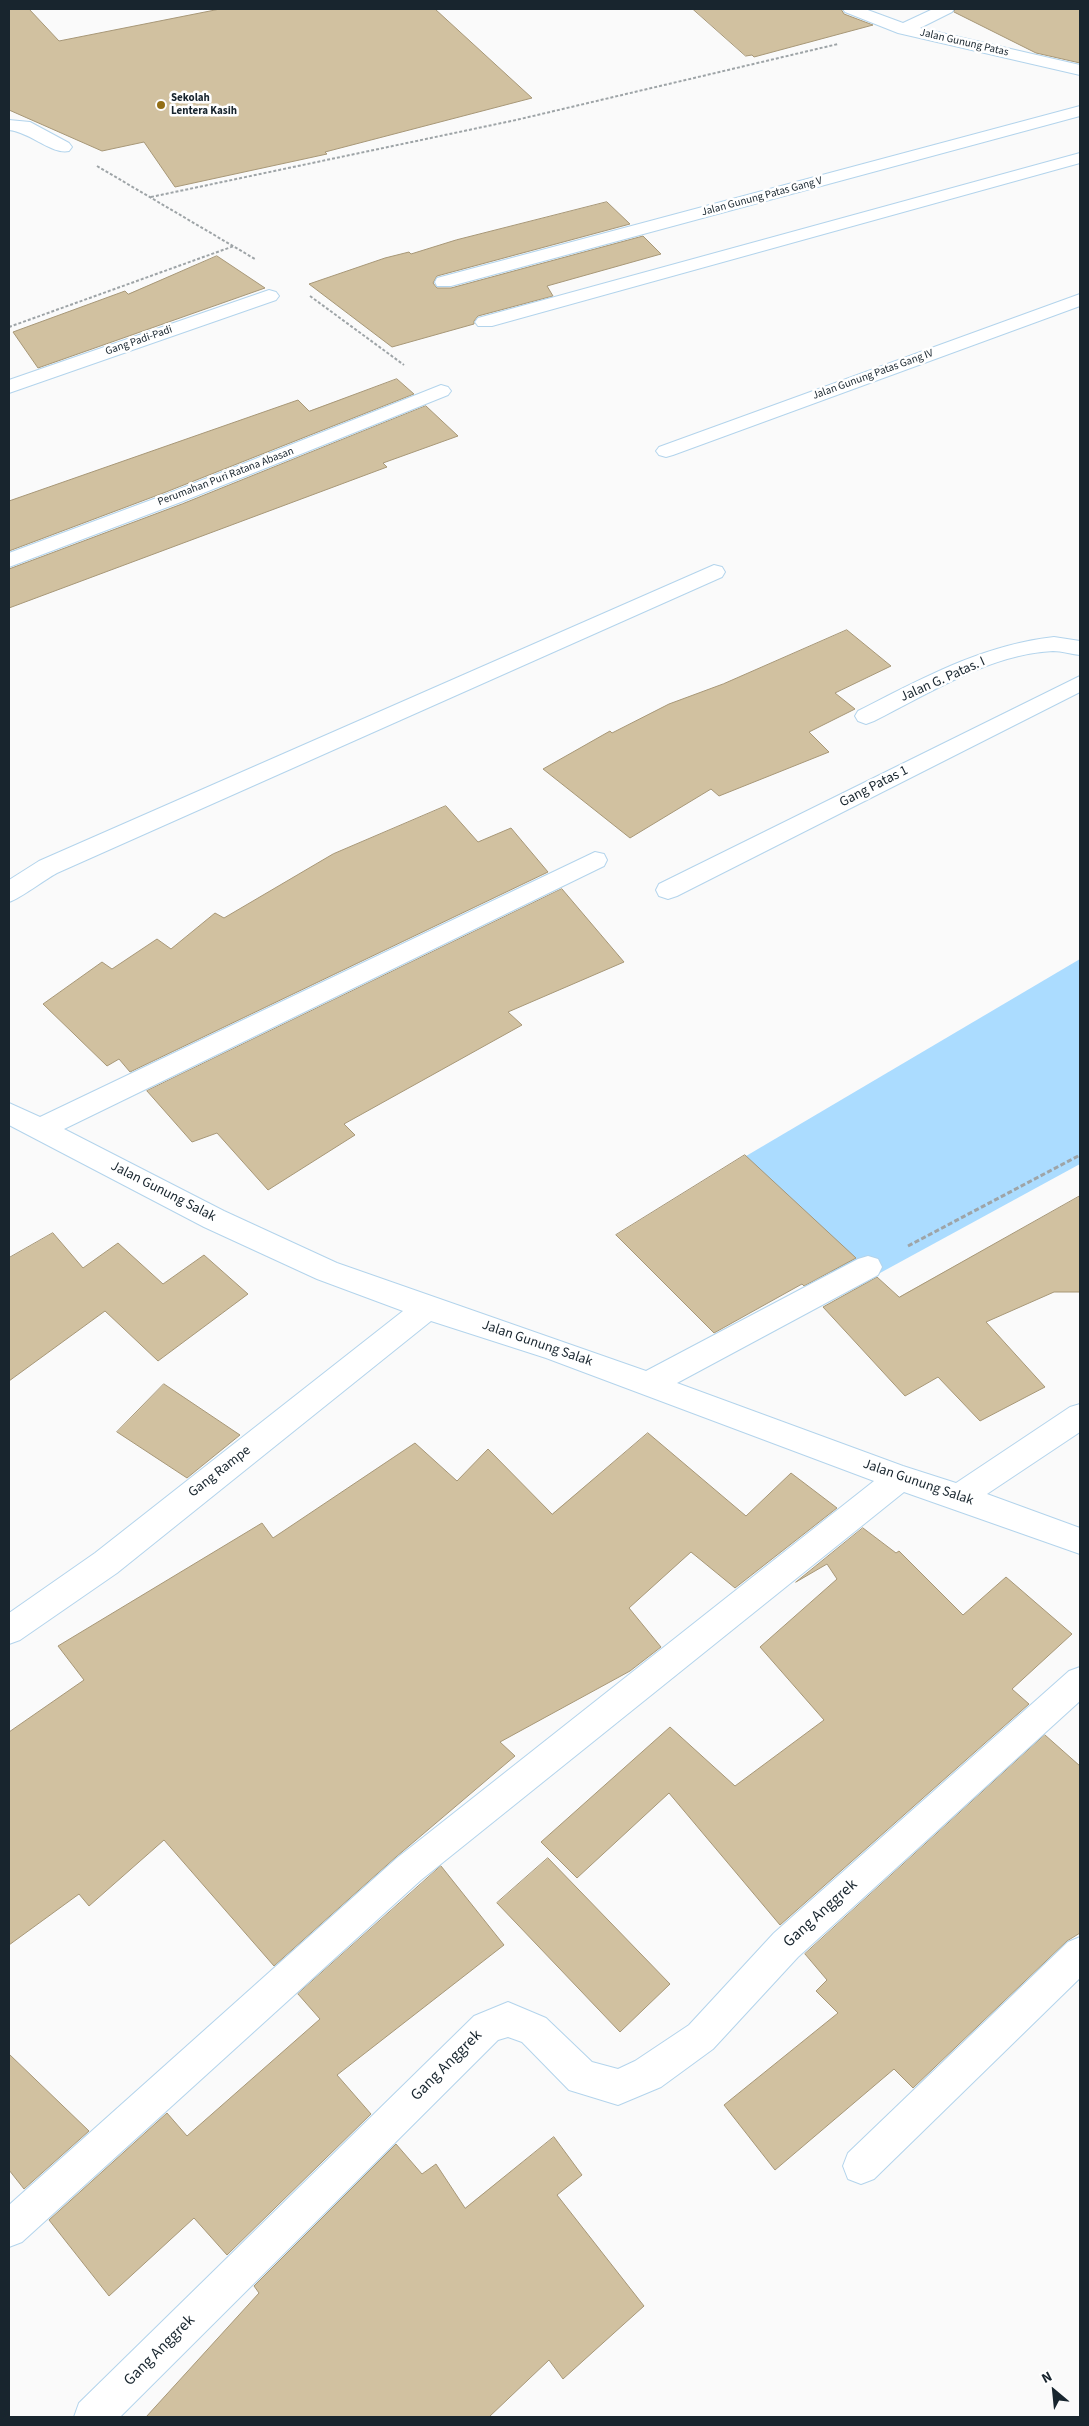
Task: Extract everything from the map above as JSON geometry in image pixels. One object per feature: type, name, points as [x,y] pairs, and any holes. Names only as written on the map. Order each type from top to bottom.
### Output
[{"type":"street","name":"Jalan Gunung Patas","points":[[851,9],[904,29],[1080,70]]},
{"type":"street","points":[[904,29],[946,9]]},
{"type":"street","name":"Jalan Gunung Patas Gang V","points":[[444,282],[1080,111]]},
{"type":"street","points":[[9,125],[24,126],[63,147]]},
{"type":"street","points":[[485,322],[1080,158]]},
{"type":"street","name":"Gang Padi-Padi","points":[[9,387],[269,296]]},
{"type":"street","name":"Jalan Gunung Patas Gang IV","points":[[666,451],[1080,300]]},
{"type":"street","name":"Perumahan Puri Ratana Abasan","points":[[9,560],[174,498],[441,391]]},
{"type":"street","points":[[9,893],[22,882],[48,867],[714,572]]},
{"type":"street","name":"Jalan G. Patas. I","points":[[866,716],[967,666],[1017,650],[1054,644],[1080,648]]},
{"type":"street","name":"Gang Patas 1","points":[[668,890],[1080,683]]},
{"type":"street","points":[[40,1129],[596,860]]},
{"type":"street","name":"Jalan Gunung Salak","points":[[9,1113],[214,1219],[327,1271],[427,1308],[553,1349],[900,1478],[959,1497],[1080,1542]]},
{"type":"street","points":[[648,1384],[868,1267]]},
{"type":"street","name":"Gang Rampe","points":[[9,1630],[106,1563],[427,1308]]},
{"type":"street","points":[[959,1497],[1080,1416]]},
{"type":"street","points":[[9,2229],[409,1870],[900,1478]]},
{"type":"street","name":"Gang Anggrek","points":[[93,2417],[486,2028],[508,2019],[534,2030],[582,2077],[618,2086],[648,2074],[701,2037],[786,1945],[1080,1681]]},
{"type":"street","points":[[861,2166],[1080,1954]]},
{"type":"path","points":[[151,197],[516,120],[904,29]]},
{"type":"path","points":[[9,327],[234,246]]},
{"type":"path","points":[[868,1267],[1080,1155]]},
{"type":"shaded area","points":[[1080,959],[1080,1164],[847,1291],[741,1159]]},
{"type":"building","points":[[9,9],[29,9],[59,41],[220,9],[435,9],[532,98],[325,152],[327,154],[175,187],[144,142],[102,151],[9,110]]},
{"type":"building","points":[[693,9],[841,9],[844,14],[873,25],[754,57],[752,55],[746,56]]},
{"type":"building","points":[[956,9],[1080,9],[1080,63],[1036,53],[954,12]]},
{"type":"building","points":[[607,202],[630,224],[437,276],[433,283],[437,288],[451,288],[643,236],[661,254],[547,286],[553,296],[478,316],[474,324],[392,347],[309,284],[385,258],[409,252],[411,254],[456,240]]},
{"type":"building","points":[[217,256],[265,288],[38,368],[13,332],[125,291],[128,294]]},
{"type":"building","points":[[397,379],[414,394],[166,492],[9,551],[9,501],[298,400],[309,411]]},
{"type":"building","points":[[426,406],[458,436],[383,463],[387,467],[9,608],[9,569],[182,504]]},
{"type":"building","points":[[847,630],[891,666],[835,693],[855,709],[809,732],[829,752],[719,796],[711,789],[630,838],[543,769],[610,731],[612,733],[669,704],[723,684]]},
{"type":"building","points":[[446,806],[478,842],[511,828],[548,872],[130,1072],[119,1059],[107,1066],[43,1004],[102,962],[112,969],[157,939],[171,949],[215,913],[224,918],[333,854]]},
{"type":"building","points":[[562,889],[624,962],[508,1012],[522,1025],[344,1124],[355,1135],[268,1190],[217,1133],[192,1142],[147,1091]]},
{"type":"building","points":[[745,1155],[856,1258],[804,1286],[802,1284],[714,1333],[616,1235]]},
{"type":"building","points":[[1080,1196],[1080,1292],[1054,1292],[986,1322],[1045,1387],[980,1421],[938,1377],[905,1396],[823,1307],[877,1277],[899,1297]]},
{"type":"building","points":[[53,1233],[83,1268],[118,1243],[163,1284],[204,1255],[248,1294],[158,1361],[105,1311],[9,1381],[9,1258]]},
{"type":"building","points":[[164,1384],[240,1435],[187,1478],[117,1432]]},
{"type":"building","points":[[648,1433],[746,1516],[791,1473],[837,1508],[735,1588],[691,1552],[629,1608],[661,1647],[630,1671],[500,1742],[515,1756],[396,1857],[274,1966],[164,1840],[89,1906],[79,1894],[9,1945],[9,1732],[84,1680],[58,1646],[262,1523],[273,1538],[415,1443],[457,1481],[488,1449],[552,1514]]},
{"type":"building","points":[[863,1528],[896,1553],[899,1551],[963,1615],[1006,1577],[1072,1634],[1012,1689],[1029,1704],[780,1925],[669,1793],[577,1878],[541,1842],[670,1727],[735,1786],[824,1720],[760,1647],[837,1579],[827,1564],[796,1582]]},
{"type":"building","points":[[1045,1735],[1080,1766],[1080,1933],[1067,1941],[913,2088],[894,2069],[775,2170],[724,2105],[838,2013],[816,1991],[827,1980],[805,1954]]},
{"type":"building","points":[[548,1858],[670,1984],[620,2032],[497,1903]]},
{"type":"building","points":[[441,1866],[504,1945],[337,2075],[371,2114],[227,2255],[194,2218],[109,2296],[49,2220],[167,2113],[187,2136],[320,2019],[298,1994]]},
{"type":"building","points":[[9,2054],[89,2131],[24,2189],[9,2170]]},
{"type":"building","points":[[554,2137],[582,2175],[557,2195],[644,2306],[563,2379],[549,2360],[489,2417],[146,2417],[259,2293],[254,2286],[396,2144],[422,2174],[436,2164],[465,2208]]},
{"type":"place","name":"Sekolah Lentera Kasih","points":[[161,105]]}]
